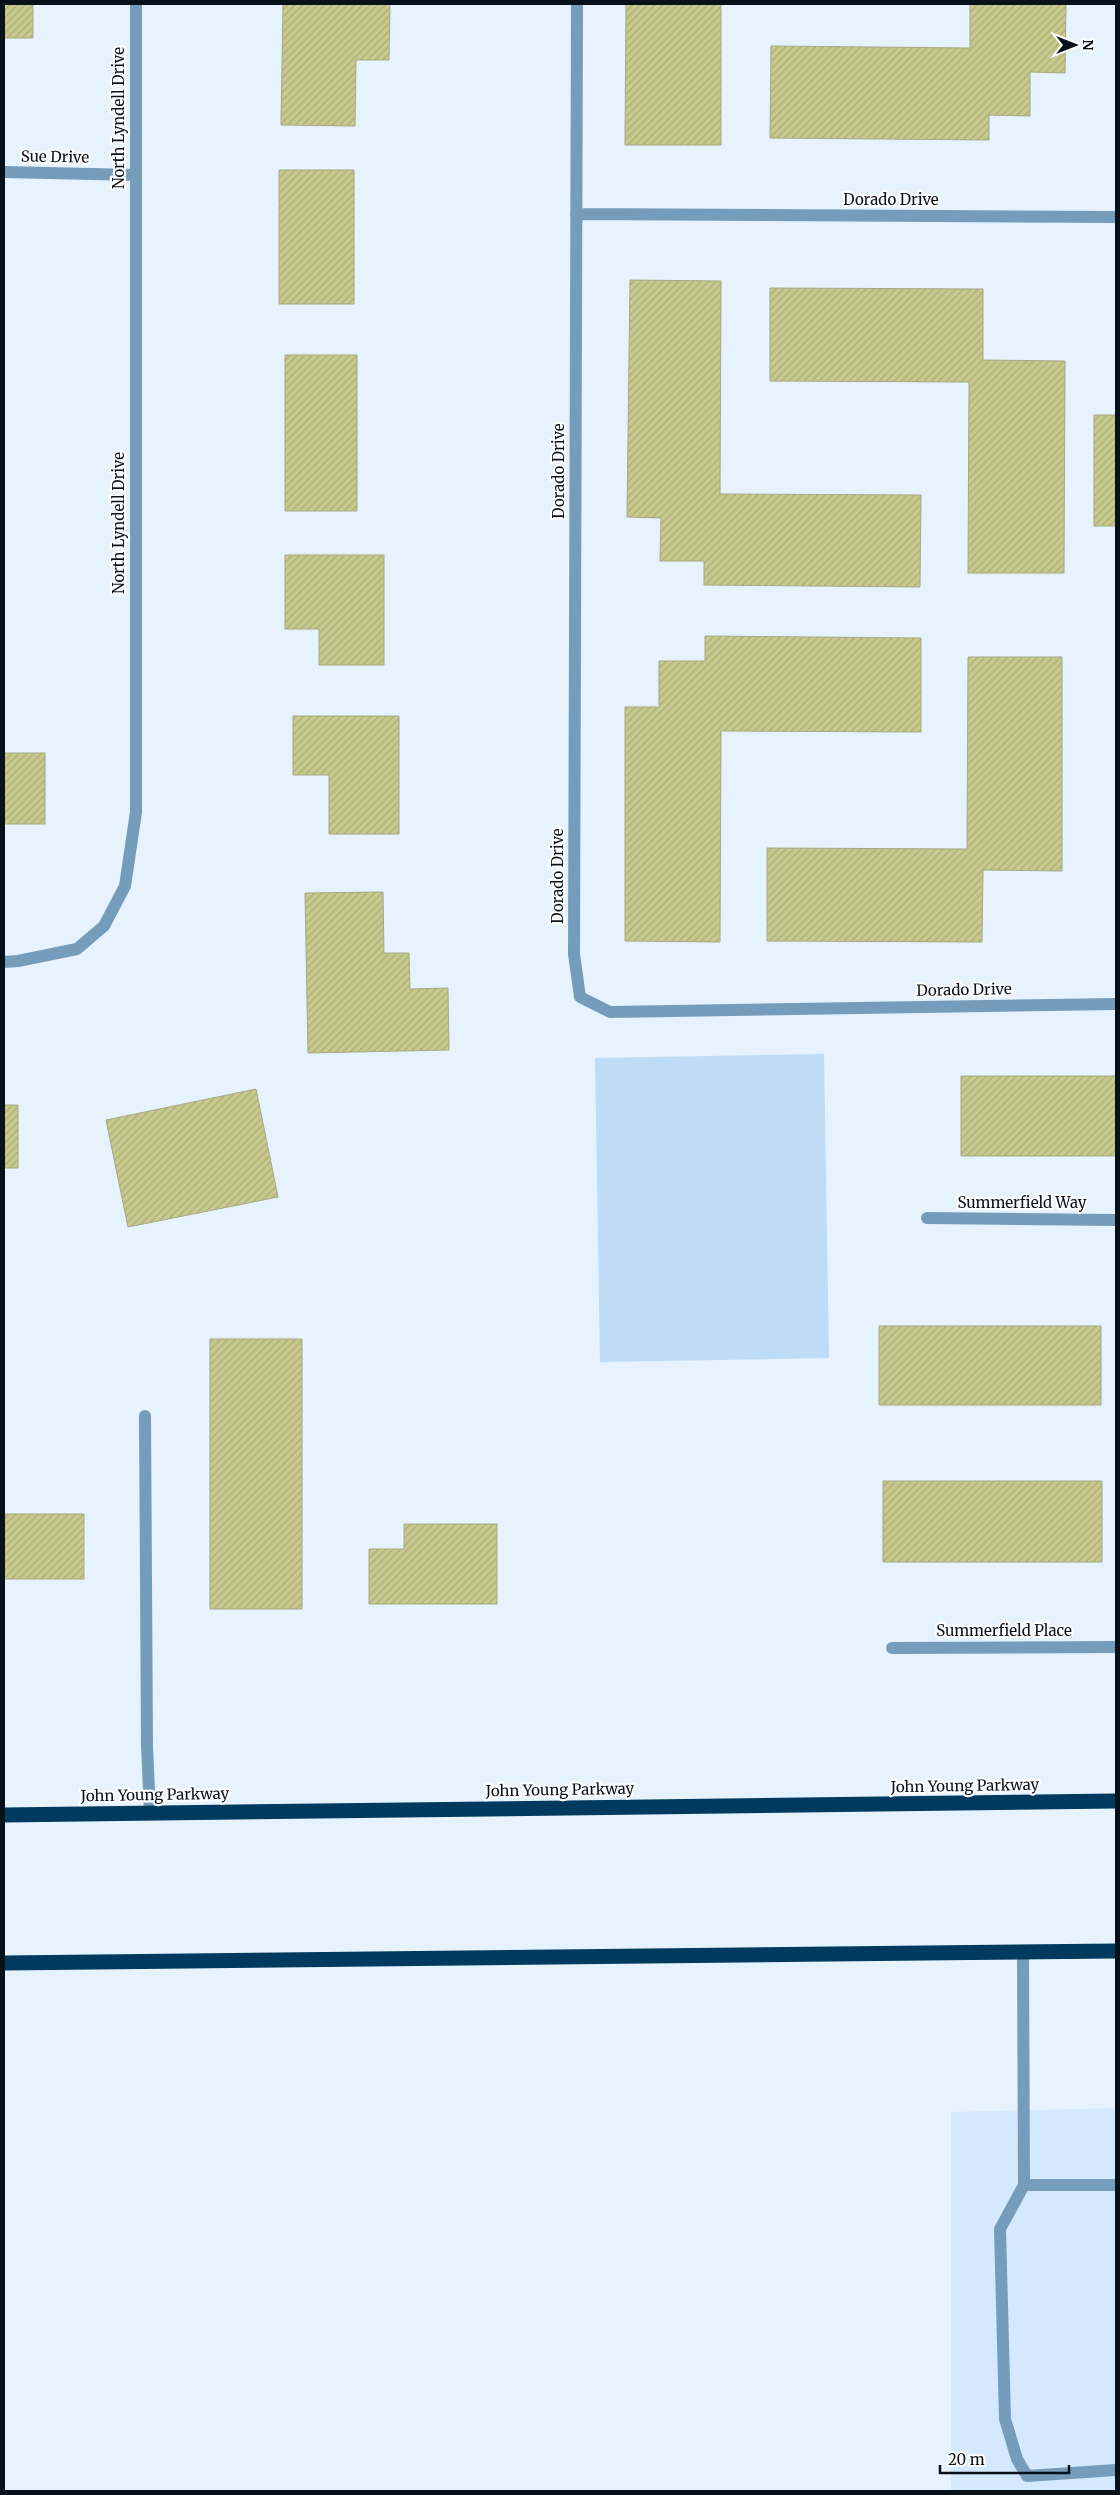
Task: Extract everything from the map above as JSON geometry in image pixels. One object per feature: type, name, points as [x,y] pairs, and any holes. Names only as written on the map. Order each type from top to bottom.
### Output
[{"type":"highway","name":"John Young Parkway","points":[[4,1814],[1116,1801]]},
{"type":"highway","points":[[4,1963],[1116,1951]]},
{"type":"street","name":"North Lyndell Drive","points":[[4,962],[77,950],[104,926],[125,886],[136,812],[136,4]]},
{"type":"street","name":"Dorado Drive","points":[[577,4],[574,954],[580,997],[610,1012],[1116,1004]]},
{"type":"street","name":"Sue Drive","points":[[4,172],[135,175]]},
{"type":"street","name":"Dorado Drive","points":[[576,214],[1116,217]]},
{"type":"street","name":"Summerfield Way","points":[[927,1218],[1116,1220]]},
{"type":"street","points":[[145,1416],[147,1746],[150,1813]]},
{"type":"street","name":"Summerfield Place","points":[[892,1648],[1116,1646]]},
{"type":"street","points":[[1022,1952],[1024,2185],[1000,2229],[1006,2419],[1017,2459],[1028,2476],[1116,2470]]},
{"type":"street","points":[[1024,2185],[1116,2185]]},
{"type":"shaded area","points":[[824,1054],[829,1358],[600,1362],[595,1058]]},
{"type":"shaded area","points":[[1116,2108],[1116,2491],[951,2491],[951,2112]]},
{"type":"building","points":[[4,4],[33,4],[33,38],[4,38]]},
{"type":"building","points":[[283,4],[390,4],[389,60],[356,60],[355,126],[281,125]]},
{"type":"building","points":[[626,4],[721,4],[721,145],[625,145]]},
{"type":"building","points":[[970,4],[1066,4],[1065,73],[1030,72],[1030,116],[989,115],[989,140],[770,138],[771,46],[970,48]]},
{"type":"building","points":[[279,170],[354,170],[354,304],[279,304]]},
{"type":"building","points":[[630,280],[721,281],[720,494],[921,495],[920,587],[704,585],[704,561],[660,561],[661,518],[627,517]]},
{"type":"building","points":[[770,288],[983,289],[983,360],[1065,361],[1064,573],[968,573],[969,382],[770,381]]},
{"type":"building","points":[[285,355],[357,355],[357,511],[285,511]]},
{"type":"building","points":[[1094,415],[1116,415],[1116,526],[1094,526]]},
{"type":"building","points":[[285,555],[384,555],[384,665],[319,665],[319,629],[285,629]]},
{"type":"building","points":[[705,636],[921,638],[921,732],[721,731],[720,942],[625,941],[625,707],[659,707],[659,661],[705,661]]},
{"type":"building","points":[[968,657],[1062,657],[1062,871],[983,870],[982,942],[767,941],[767,848],[967,849]]},
{"type":"building","points":[[293,716],[399,716],[399,834],[329,834],[329,775],[293,775]]},
{"type":"building","points":[[4,753],[45,753],[45,824],[4,824]]},
{"type":"building","points":[[383,892],[384,953],[409,953],[410,989],[448,988],[449,1050],[308,1053],[305,893]]},
{"type":"building","points":[[961,1076],[1116,1076],[1116,1156],[961,1156]]},
{"type":"building","points":[[256,1089],[278,1197],[128,1227],[106,1120]]},
{"type":"building","points":[[4,1105],[18,1105],[18,1168],[4,1168]]},
{"type":"building","points":[[879,1326],[1101,1326],[1101,1405],[879,1405]]},
{"type":"building","points":[[210,1339],[302,1339],[302,1609],[210,1609]]},
{"type":"building","points":[[883,1481],[1102,1481],[1102,1562],[883,1562]]},
{"type":"building","points":[[4,1514],[84,1514],[84,1579],[4,1579]]},
{"type":"building","points":[[404,1524],[497,1524],[497,1604],[369,1604],[369,1549],[404,1549]]}]
